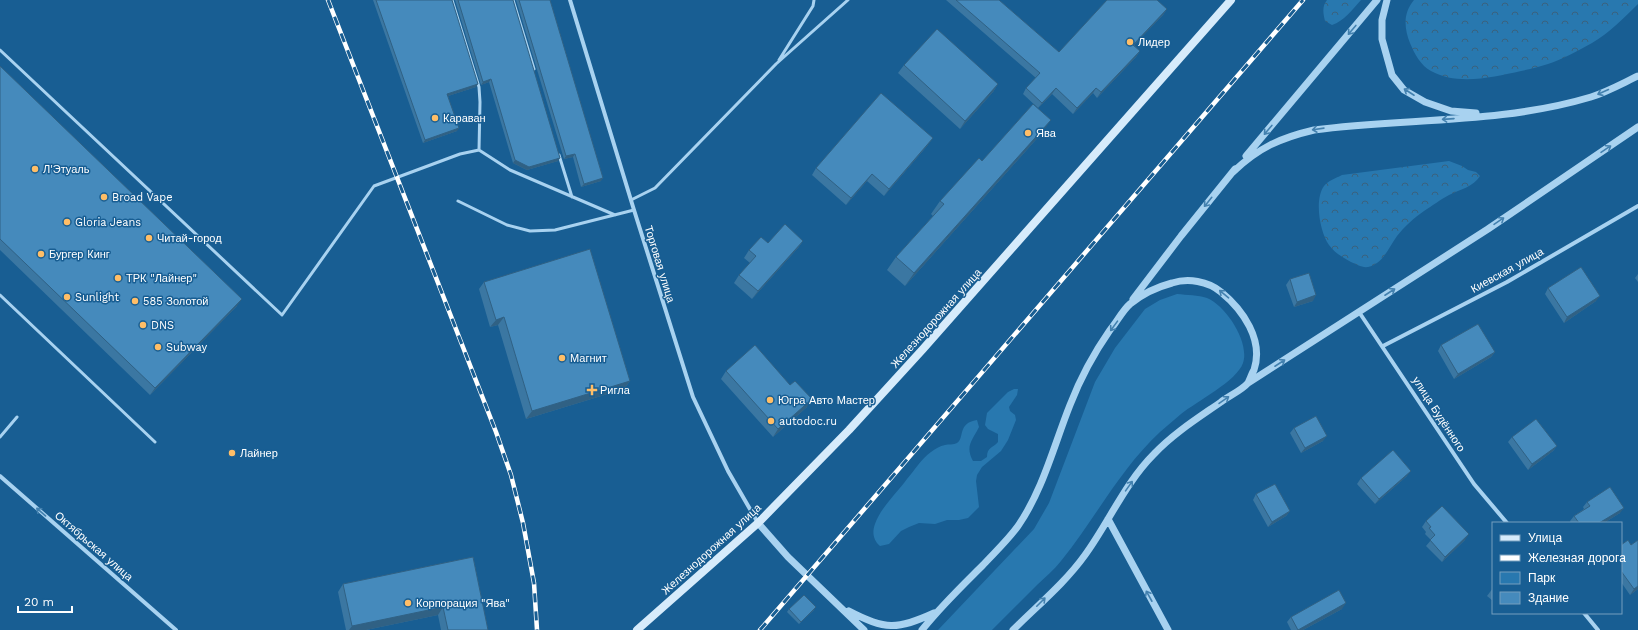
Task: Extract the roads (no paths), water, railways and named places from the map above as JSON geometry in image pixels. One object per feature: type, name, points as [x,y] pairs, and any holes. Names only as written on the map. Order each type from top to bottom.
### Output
[{"type":"main road","name":"Железнодорожная улица","points":[[637,630],[758,523],[849,430],[924,349],[1231,0]]},
{"type":"street","name":"Торговая улица","points":[[570,0],[693,398],[728,471],[758,523]]},
{"type":"street","points":[[922,630],[937,611],[1000,547],[1021,521],[1040,484],[1080,382],[1105,338],[1181,236],[1377,0]]},
{"type":"street","points":[[1387,0],[1382,20],[1382,39],[1392,75],[1404,90],[1425,102],[1451,111],[1500,115]]},
{"type":"street","points":[[1233,172],[1248,158],[1261,149],[1295,134],[1314,130],[1500,115],[1549,108],[1592,96],[1638,76]]},
{"type":"street","points":[[1013,630],[1085,556],[1129,486],[1153,455],[1183,428],[1248,384],[1488,229],[1638,127]]},
{"type":"street","name":"Киевская улица","points":[[1383,346],[1507,282],[1638,206]]},
{"type":"street","points":[[1129,305],[1161,286],[1178,282],[1192,281],[1217,289],[1229,298],[1239,310],[1253,335],[1257,349],[1256,359],[1248,384]]},
{"type":"street","name":"улица Будённого","points":[[1359,312],[1474,484],[1506,522]]},
{"type":"street","name":"Октябрьская улица","points":[[0,476],[176,630]]},
{"type":"street","points":[[1108,519],[1168,630]]},
{"type":"street","points":[[758,523],[788,557],[842,607],[864,630]]},
{"type":"street","points":[[842,607],[870,623],[898,627],[912,624],[937,611]]},
{"type":"street","points":[[1585,614],[1598,630]]},
{"type":"lane","points":[[452,0],[479,87],[479,150]]},
{"type":"lane","points":[[513,0],[535,74]]},
{"type":"lane","points":[[776,64],[813,6],[814,0]]},
{"type":"lane","points":[[631,200],[651,191],[665,179],[776,64],[848,0]]},
{"type":"lane","points":[[0,50],[282,315],[374,186],[460,154],[479,150],[510,170],[572,198],[615,215]]},
{"type":"lane","points":[[557,148],[572,198]]},
{"type":"lane","points":[[458,201],[507,225],[530,231],[555,230],[634,210]]},
{"type":"lane","points":[[0,295],[156,442]]},
{"type":"lane","points":[[0,437],[17,416]]},
{"type":"railway","points":[[328,0],[496,432],[511,475],[523,523],[534,583],[537,630]]},
{"type":"railway","points":[[760,630],[1303,0]]},
{"type":"place","name":"Лидер","points":[[1130,42]]},
{"type":"place","name":"Караван","points":[[435,118]]},
{"type":"place","name":"Ява","points":[[1028,133]]},
{"type":"place","name":"Л'Этуаль","points":[[35,169]]},
{"type":"place","name":"Broad Vape","points":[[104,197]]},
{"type":"place","name":"Gloria Jeans","points":[[67,222]]},
{"type":"place","name":"Читай-город","points":[[149,238]]},
{"type":"place","name":"Бургер Кинг","points":[[41,254]]},
{"type":"place","name":"ТРК \"Лайнер\"","points":[[118,278]]},
{"type":"place","name":"Sunlight","points":[[67,297]]},
{"type":"place","name":"585 Золотой","points":[[135,301]]},
{"type":"place","name":"DNS","points":[[143,325]]},
{"type":"place","name":"Subway","points":[[158,347]]},
{"type":"place","name":"Магнит","points":[[562,358]]},
{"type":"place","name":"Ригла","points":[[592,390]]},
{"type":"place","name":"Югра Авто Мастер","points":[[770,400]]},
{"type":"place","name":"autodoc.ru","points":[[771,421]]},
{"type":"place","name":"Лайнер","points":[[232,453]]},
{"type":"place","name":"Корпорация \"Ява\"","points":[[408,603]]}]
